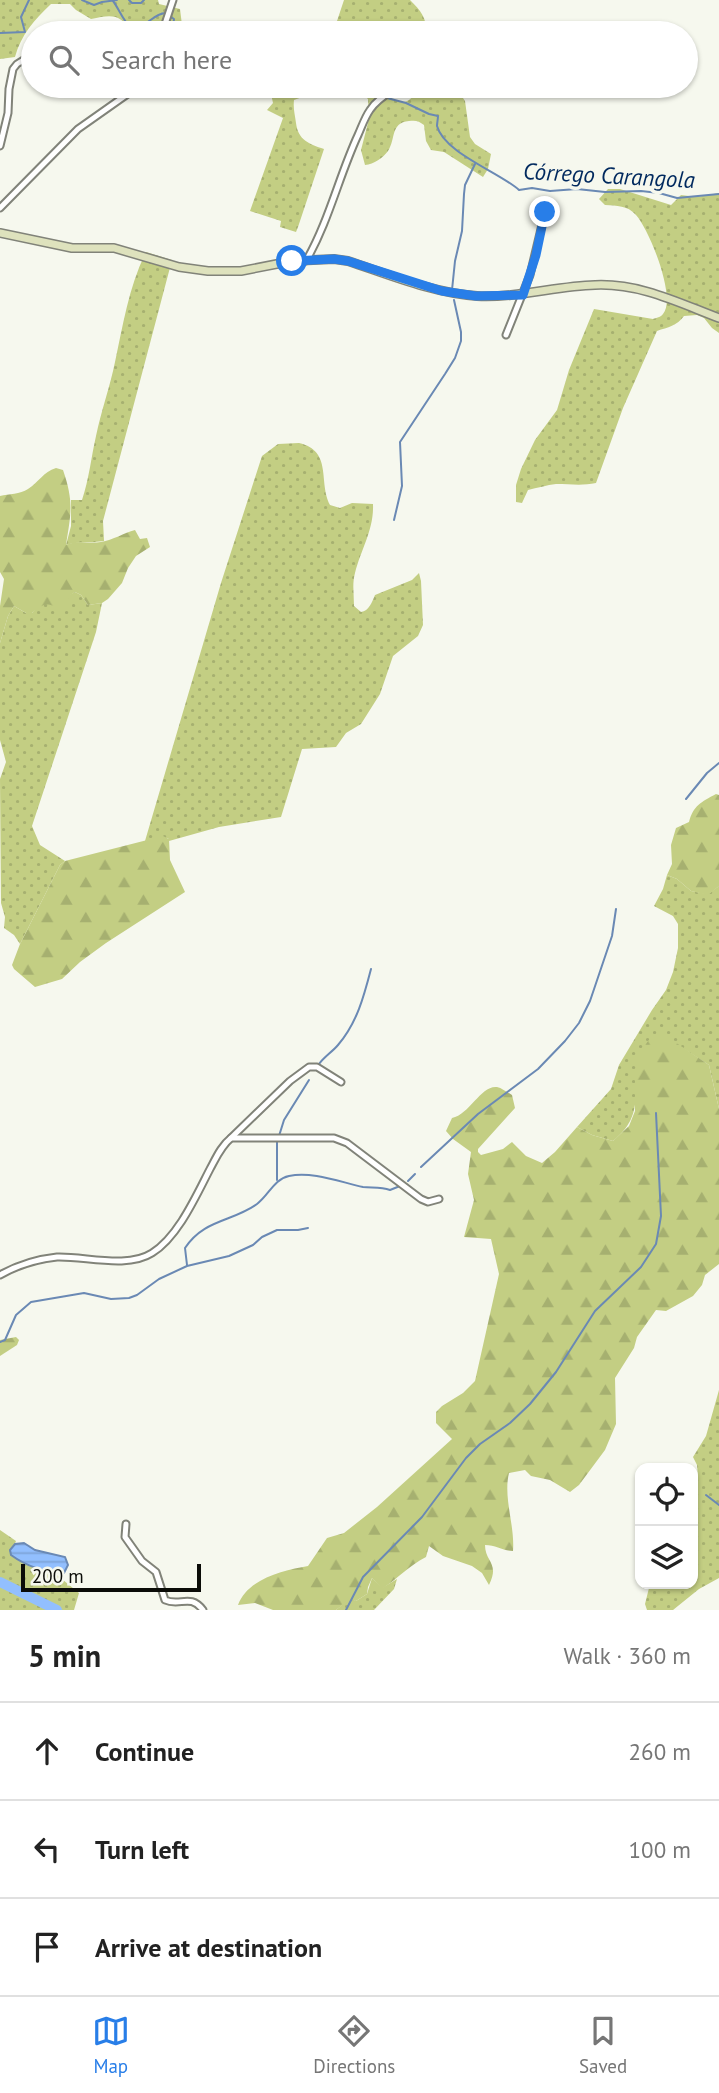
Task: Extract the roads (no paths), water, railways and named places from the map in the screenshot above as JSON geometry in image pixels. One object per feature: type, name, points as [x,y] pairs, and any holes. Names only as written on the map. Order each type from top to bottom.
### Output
[{"type":"street","points":[[165,21],[173,0]]},
{"type":"street","points":[[0,146],[8,113],[13,69],[21,62]]},
{"type":"street","points":[[0,208],[78,129],[122,98]]},
{"type":"street","points":[[306,261],[328,215],[350,152],[370,109],[382,98]]},
{"type":"street","points":[[506,335],[536,255],[545,212]]},
{"type":"street","points":[[0,233],[65,247],[114,248],[178,267],[208,271],[242,271],[334,259],[459,294],[523,295],[598,285],[630,288],[661,295],[719,318]]},
{"type":"street","points":[[0,1275],[55,1257],[128,1261],[146,1257],[168,1239],[222,1147],[296,1076],[309,1066],[317,1067],[341,1082]]},
{"type":"street","points":[[231,1138],[334,1138],[347,1143],[421,1199],[428,1202],[439,1199]]},
{"type":"street","points":[[126,1524],[125,1537],[142,1561],[156,1572],[165,1600],[170,1603],[190,1601],[203,1610]]},
{"type":"water","points":[[24,1543],[35,1550],[65,1557],[68,1565],[64,1573],[36,1568],[11,1555],[10,1550],[15,1544]]},
{"type":"waterway","points":[[22,21],[21,17],[29,0]]},
{"type":"waterway","points":[[82,0],[94,5],[117,0]]},
{"type":"waterway","points":[[129,0],[132,3],[141,3],[144,0]]},
{"type":"waterway","name":"Córrego Carangola","points":[[113,1],[125,21]]},
{"type":"waterway","name":"Córrego Carangola","points":[[150,21],[167,13]]},
{"type":"waterway","name":"Córrego Carangola","points":[[171,17],[174,21]]},
{"type":"waterway","points":[[0,33],[21,32]]},
{"type":"waterway","name":"Córrego Carangola","points":[[387,98],[438,116],[437,126],[450,145],[519,190],[532,188],[550,191],[641,191],[677,198],[719,194]]},
{"type":"waterway","points":[[452,290],[462,231],[465,185],[475,164]]},
{"type":"waterway","points":[[394,520],[402,486],[400,442],[455,358],[461,341],[454,300]]},
{"type":"waterway","points":[[686,799],[719,763]]},
{"type":"waterway","points":[[421,1167],[478,1114],[538,1069],[579,1023],[590,1001],[612,936],[616,909]]},
{"type":"waterway","points":[[319,1064],[350,1028],[371,969]]},
{"type":"waterway","points":[[279,1136],[284,1120],[309,1080]]},
{"type":"waterway","points":[[346,1610],[363,1577],[422,1517],[466,1458],[530,1404],[556,1372],[595,1311],[641,1267],[656,1244],[661,1216],[656,1113]]},
{"type":"waterway","points":[[277,1141],[277,1180]]},
{"type":"waterway","points":[[408,1181],[415,1174]]},
{"type":"waterway","points":[[187,1265],[185,1248],[201,1231],[248,1210],[275,1184],[289,1176],[316,1176],[390,1190],[400,1186]]},
{"type":"waterway","points":[[0,1342],[5,1340],[16,1315],[31,1302],[84,1293],[111,1299],[129,1298],[159,1279],[187,1266],[229,1256],[277,1230],[308,1228]]},
{"type":"waterway","points":[[706,1495],[719,1505]]},
{"type":"waterway","points":[[0,1582],[57,1610]]}]
